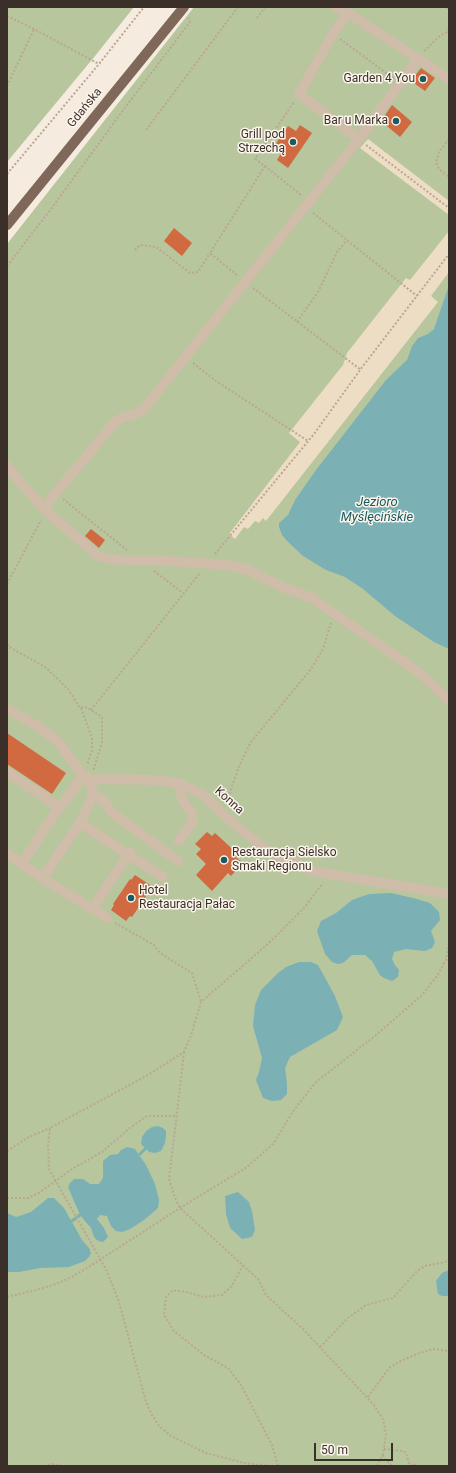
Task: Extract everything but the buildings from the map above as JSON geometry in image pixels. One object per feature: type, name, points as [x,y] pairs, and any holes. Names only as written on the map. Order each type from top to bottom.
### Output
[{"type":"main road","name":"Gdańska","points":[[7,225],[186,11]]},
{"type":"street","points":[[335,7],[348,13],[449,79]]},
{"type":"street","points":[[348,13],[332,34],[299,94],[359,139]]},
{"type":"street","points":[[46,511],[49,501],[115,422],[123,417],[133,415],[144,409],[244,281],[359,139],[418,59]]},
{"type":"street","points":[[7,465],[14,476],[46,511],[97,555],[108,559],[207,563],[238,566],[246,569],[283,587],[312,598],[400,658],[423,676],[449,701]]},
{"type":"street","points":[[7,709],[34,724],[59,742],[86,777],[93,794],[105,802],[111,812],[140,835],[178,861]]},
{"type":"street","points":[[7,772],[59,807]]},
{"type":"street","points":[[22,864],[59,807],[86,777]]},
{"type":"street","name":"Konna","points":[[86,777],[153,780],[178,783],[204,795],[264,849],[312,871],[449,894]]},
{"type":"street","points":[[178,783],[182,798],[192,814],[194,821],[179,841]]},
{"type":"street","points":[[42,879],[80,823],[93,794]]},
{"type":"street","points":[[80,823],[129,853],[162,877]]},
{"type":"street","points":[[92,909],[129,853]]},
{"type":"street","points":[[7,854],[42,879],[107,918]]},
{"type":"path","points":[[7,174],[99,64],[144,7]]},
{"type":"path","points":[[146,130],[238,7]]},
{"type":"path","points":[[257,18],[265,7]]},
{"type":"path","points":[[447,7],[449,11]]},
{"type":"path","points":[[7,266],[190,22],[186,11]]},
{"type":"path","points":[[7,16],[99,64]]},
{"type":"path","points":[[418,59],[440,36],[447,32],[449,27]]},
{"type":"path","points":[[7,86],[34,29]]},
{"type":"path","points":[[332,34],[401,83]]},
{"type":"path","points":[[359,139],[449,208]]},
{"type":"path","points":[[449,139],[439,152],[436,162],[439,170],[449,177]]},
{"type":"path","points":[[265,166],[347,240],[417,296]]},
{"type":"path","points":[[297,322],[318,292],[337,252],[347,240]]},
{"type":"path","points":[[135,250],[140,245],[156,247],[190,273],[198,272],[210,253]]},
{"type":"path","points":[[91,710],[207,563],[308,441],[449,254]]},
{"type":"path","points":[[185,358],[216,381],[308,441]]},
{"type":"path","points":[[56,493],[183,593]]},
{"type":"path","points":[[7,584],[46,511]]},
{"type":"path","points":[[226,816],[235,776],[250,742],[311,669],[328,634],[333,612]]},
{"type":"path","points":[[7,644],[11,648],[45,667],[68,689],[80,708],[92,738],[92,750],[86,777]]},
{"type":"path","points":[[80,708],[86,707],[102,717],[102,743],[97,760]]},
{"type":"path","points":[[329,874],[304,908],[289,924],[201,1002],[184,1052],[168,1179],[180,1208],[258,1279],[266,1295],[320,1347],[368,1397],[383,1419],[386,1434],[383,1454],[377,1466]]},
{"type":"path","points":[[107,918],[154,945],[160,953],[192,972],[201,1002]]},
{"type":"path","points":[[7,1297],[56,1284],[87,1268],[247,1167],[273,1144],[294,1110],[316,1082],[375,1036],[422,995],[437,976],[448,956],[449,944]]},
{"type":"path","points":[[7,1151],[148,1075],[184,1052]]},
{"type":"path","points":[[7,1198],[28,1198],[37,1194],[72,1169],[102,1152],[130,1128],[147,1116],[177,1116]]},
{"type":"path","points":[[50,1128],[48,1160],[49,1170],[107,1271],[119,1302],[146,1402],[159,1426],[171,1436],[206,1453],[244,1463],[270,1466]]},
{"type":"path","points":[[320,1347],[348,1318],[366,1305],[393,1298],[417,1271],[425,1266],[445,1262],[449,1259]]},
{"type":"path","points":[[243,1265],[232,1286],[222,1294],[204,1297],[173,1290],[166,1297],[164,1315],[174,1331],[204,1355],[228,1368],[241,1384],[272,1445],[278,1466]]},
{"type":"path","points":[[368,1397],[389,1368],[399,1362],[433,1349],[449,1351]]},
{"type":"path","points":[[384,1449],[403,1451],[406,1453],[409,1463],[414,1466],[419,1466]]},
{"type":"path","points":[[383,1454],[384,1458],[392,1466]]},
{"type":"path","points":[[44,1466],[53,1464],[63,1466]]},
{"type":"green space","points":[[7,7],[134,7],[7,162]]},
{"type":"green space","points":[[194,7],[449,7],[449,1466],[7,1466],[7,244]]},
{"type":"shaded area","points":[[368,139],[449,201],[449,215],[360,148]]},
{"type":"shaded area","points":[[449,231],[449,272],[431,296],[438,302],[266,521],[263,518],[259,523],[255,521],[248,529],[244,527],[235,539],[229,534],[300,442],[289,433],[343,365],[347,353],[406,278],[410,280]]},
{"type":"water","name":"Jezioro Myślęcińskie","points":[[449,285],[449,649],[434,642],[395,616],[363,589],[345,577],[326,570],[303,556],[282,535],[279,523],[288,515],[295,500],[316,470],[386,380],[407,360],[412,346],[418,338],[428,334],[434,329]]},
{"type":"water","points":[[391,893],[430,903],[439,912],[440,920],[431,931],[435,942],[432,948],[425,951],[406,949],[394,952],[392,959],[399,970],[398,977],[392,981],[380,975],[372,961],[365,955],[352,955],[343,963],[338,964],[332,962],[325,954],[317,931],[321,921],[336,913],[352,900],[369,894]]},
{"type":"water","points":[[299,962],[311,962],[318,965],[335,996],[343,1017],[337,1030],[290,1057],[285,1068],[287,1094],[281,1100],[272,1101],[263,1098],[256,1080],[262,1058],[253,1026],[255,1005],[261,990],[278,973],[286,967]]},
{"type":"water","points":[[158,1126],[166,1131],[165,1143],[161,1151],[155,1153],[149,1152],[141,1144],[142,1137],[146,1131],[152,1127]]},
{"type":"water","points":[[127,1147],[135,1149],[146,1165],[155,1184],[159,1200],[158,1208],[144,1220],[122,1232],[116,1231],[111,1226],[107,1216],[100,1215],[97,1219],[104,1228],[108,1237],[103,1242],[98,1241],[94,1237],[91,1228],[80,1215],[68,1187],[74,1179],[83,1179],[90,1184],[99,1184],[103,1178],[103,1161],[110,1155],[118,1154],[121,1150]]},
{"type":"water","points":[[238,1192],[249,1202],[255,1230],[252,1237],[242,1239],[230,1228],[226,1214],[225,1196]]},
{"type":"water","points":[[48,1198],[54,1198],[64,1208],[82,1240],[89,1248],[91,1253],[89,1257],[85,1261],[69,1267],[40,1268],[19,1272],[7,1272],[7,1213],[16,1217],[31,1212]]},
{"type":"water","points":[[449,1270],[449,1296],[442,1296],[438,1294],[436,1281],[442,1273]]},
{"type":"waterway","points":[[140,1154],[145,1149]]},
{"type":"waterway","points":[[72,1221],[80,1215]]},
{"type":"place","name":"Garden 4 You","points":[[423,79]]},
{"type":"place","name":"Bar u Marka","points":[[396,121]]},
{"type":"place","name":"Grill pod Strzechą","points":[[293,142]]},
{"type":"place","name":"Restauracja Sielsko Smaki Regionu","points":[[224,860]]},
{"type":"place","name":"Hotel Restauracja Pałac","points":[[131,898]]}]
